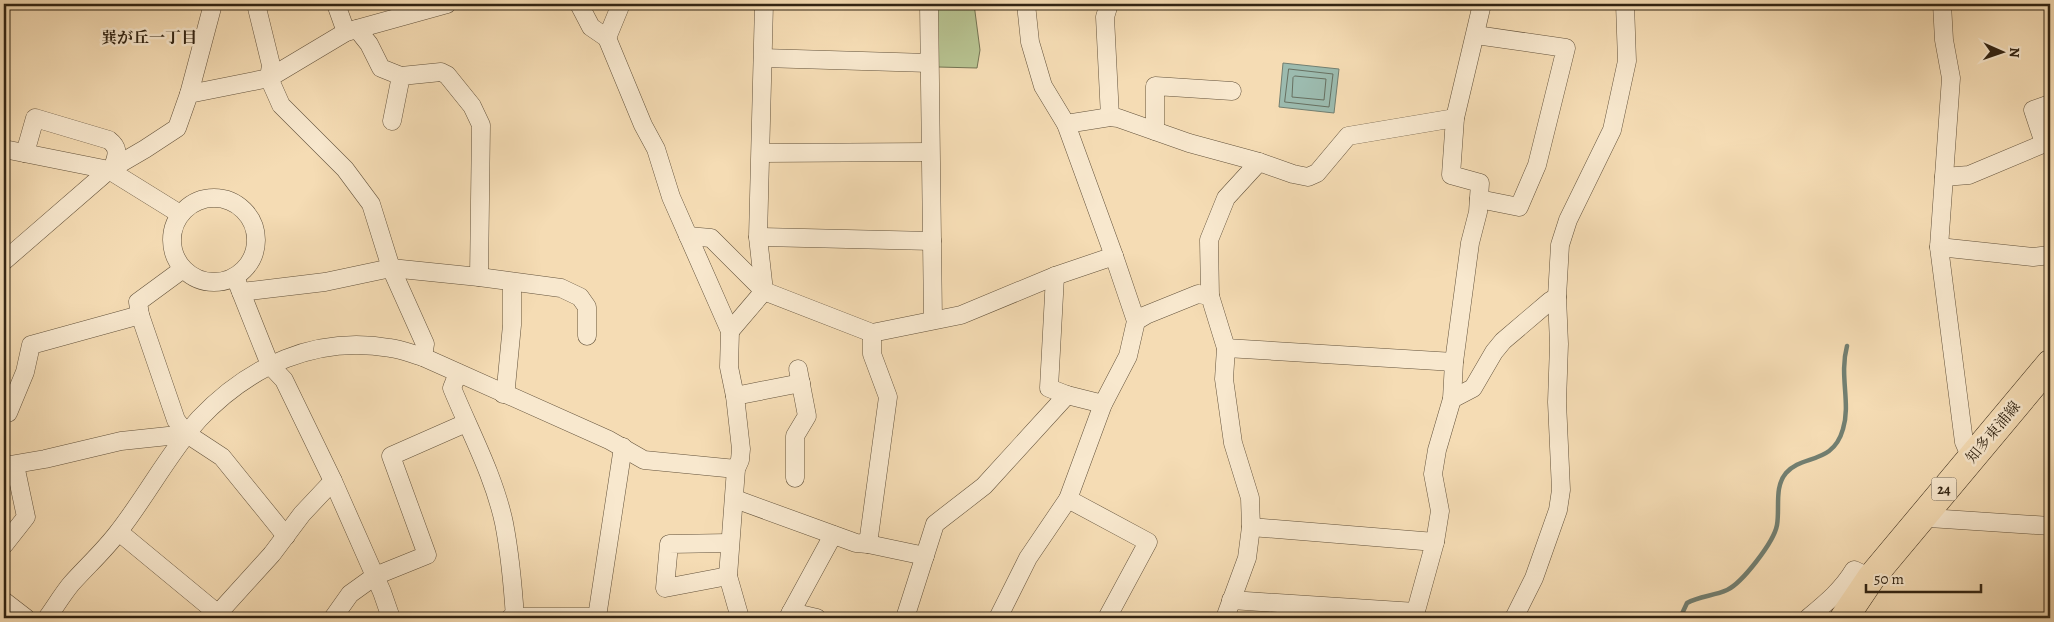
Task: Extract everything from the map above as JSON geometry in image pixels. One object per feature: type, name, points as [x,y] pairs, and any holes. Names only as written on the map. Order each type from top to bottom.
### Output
[{"type":"main road","name":"知多東浦線","points":[[1844,618],[1871,578],[1924,514],[1971,458],[2047,376]]},
{"type":"street","points":[[4,261],[112,168],[177,128],[189,94],[213,4]]},
{"type":"street","points":[[256,4],[271,65],[269,78],[282,105],[345,169],[371,204],[391,268],[425,344],[423,357]]},
{"type":"street","points":[[336,4],[351,31],[369,44],[381,68],[401,76],[441,72],[447,75],[472,106],[479,118],[481,125],[479,277]]},
{"type":"street","points":[[189,94],[269,78],[351,31],[446,4]]},
{"type":"street","points":[[579,4],[591,27],[607,38],[643,125],[656,149],[671,197],[730,331],[729,367],[735,396],[741,449],[740,460],[736,469],[728,576],[740,618]]},
{"type":"street","points":[[607,38],[621,4]]},
{"type":"street","points":[[730,331],[764,291],[758,237],[762,153],[764,4]]},
{"type":"street","points":[[929,4],[933,320]]},
{"type":"street","points":[[998,618],[1028,558],[1068,499],[1103,404],[1128,356],[1136,321],[1066,124],[1043,86],[1030,42],[1026,4]]},
{"type":"street","points":[[1109,4],[1105,17],[1110,117]]},
{"type":"street","points":[[1231,600],[1415,615],[1435,542],[1440,511],[1433,474],[1437,450],[1452,399],[1454,362],[1470,243],[1479,199],[1480,183],[1451,175],[1455,118],[1482,4]]},
{"type":"street","points":[[1514,618],[1545,551],[1558,510],[1561,490],[1557,402],[1559,344],[1557,298],[1560,245],[1568,220],[1612,130],[1627,61],[1625,4]]},
{"type":"street","points":[[1942,4],[1944,40],[1951,78],[1939,248],[1964,442],[1971,458]]},
{"type":"street","points":[[1476,35],[1566,48],[1537,165],[1519,207],[1479,199]]},
{"type":"street","points":[[762,58],[930,63]]},
{"type":"street","points":[[392,121],[401,76]]},
{"type":"street","points":[[1155,131],[1155,86],[1232,91]]},
{"type":"street","points":[[1944,177],[1969,174],[2047,142],[2033,110],[2050,104]]},
{"type":"street","points":[[1066,124],[1110,117],[1118,118],[1190,143],[1308,177],[1317,173],[1348,136],[1455,118]]},
{"type":"street","points":[[25,154],[35,118],[109,140],[115,145],[117,151],[112,168]]},
{"type":"street","points":[[4,149],[112,168],[180,214]]},
{"type":"street","points":[[762,153],[930,152]]},
{"type":"street","points":[[1225,618],[1247,558],[1251,527],[1250,498],[1233,443],[1224,379],[1226,348],[1210,296],[1209,240],[1226,198],[1259,162]]},
{"type":"street","points":[[391,618],[375,576],[333,481],[284,380],[270,365],[238,285],[252,257],[256,244],[252,224],[241,207],[229,200],[216,198],[202,199],[190,205],[180,214],[173,226],[171,239],[173,252],[183,269],[198,280],[238,285],[325,282],[391,268],[561,288],[580,297],[587,307],[587,336]]},
{"type":"street","points":[[688,236],[711,238],[764,291],[872,333],[900,329],[961,315],[1055,276],[1114,256]]},
{"type":"street","points":[[758,237],[932,241]]},
{"type":"street","points":[[1939,248],[2033,257],[2050,255]]},
{"type":"street","points":[[183,269],[138,302],[140,316],[176,420],[188,434],[222,457],[286,536]]},
{"type":"street","points":[[1055,276],[1049,388],[1067,395],[1103,404]]},
{"type":"street","points":[[503,394],[506,387],[512,325],[512,282]]},
{"type":"street","points":[[1136,321],[1146,315],[1198,294],[1210,296]]},
{"type":"street","points":[[1452,399],[1473,388],[1494,352],[1503,341],[1550,301],[1557,298]]},
{"type":"street","points":[[5,414],[25,372],[31,345],[140,316]]},
{"type":"street","points":[[868,544],[888,397],[872,354],[872,333]]},
{"type":"street","points":[[47,618],[70,586],[118,532],[200,419],[235,386],[270,365],[301,352],[343,344],[391,348],[423,357],[609,440],[644,460],[736,469]]},
{"type":"street","points":[[1226,348],[1454,362]]},
{"type":"street","points":[[458,373],[452,388],[484,463],[503,522],[513,618],[597,617],[622,447]]},
{"type":"street","points":[[735,396],[800,376],[807,416],[795,436],[795,478]]},
{"type":"street","points":[[905,618],[936,524],[984,486],[1067,395]]},
{"type":"street","points":[[333,618],[350,594],[375,576],[426,555],[391,456],[466,423]]},
{"type":"street","points":[[4,545],[26,517],[9,465],[45,459],[121,441],[188,434]]},
{"type":"street","points":[[118,532],[216,616],[272,554],[302,514],[333,481]]},
{"type":"street","points":[[735,499],[856,544],[868,544],[925,556]]},
{"type":"street","points":[[1068,499],[1148,542],[1106,618]]},
{"type":"street","points":[[1924,514],[1929,518],[2050,526]]},
{"type":"street","points":[[1251,527],[1435,542]]},
{"type":"street","points":[[817,618],[789,615],[833,535]]},
{"type":"street","points":[[728,576],[665,588],[669,544],[729,543]]},
{"type":"street","points":[[1808,618],[1832,599],[1854,570],[1871,578]]},
{"type":"street","points":[[4,601],[26,618]]},
{"type":"green space","points":[[937,4],[974,4],[980,50],[977,68],[938,67]]},
{"type":"water","points":[[1283,63],[1339,69],[1334,113],[1279,107]]},
{"type":"waterway","points":[[1680,618],[1687,603],[1727,590],[1749,571],[1775,532],[1778,518],[1780,485],[1786,473],[1800,463],[1825,454],[1838,440],[1843,429],[1846,409],[1844,368],[1847,346]]},
{"type":"district","name":"巽が丘一丁目","points":[[149,37]]}]
